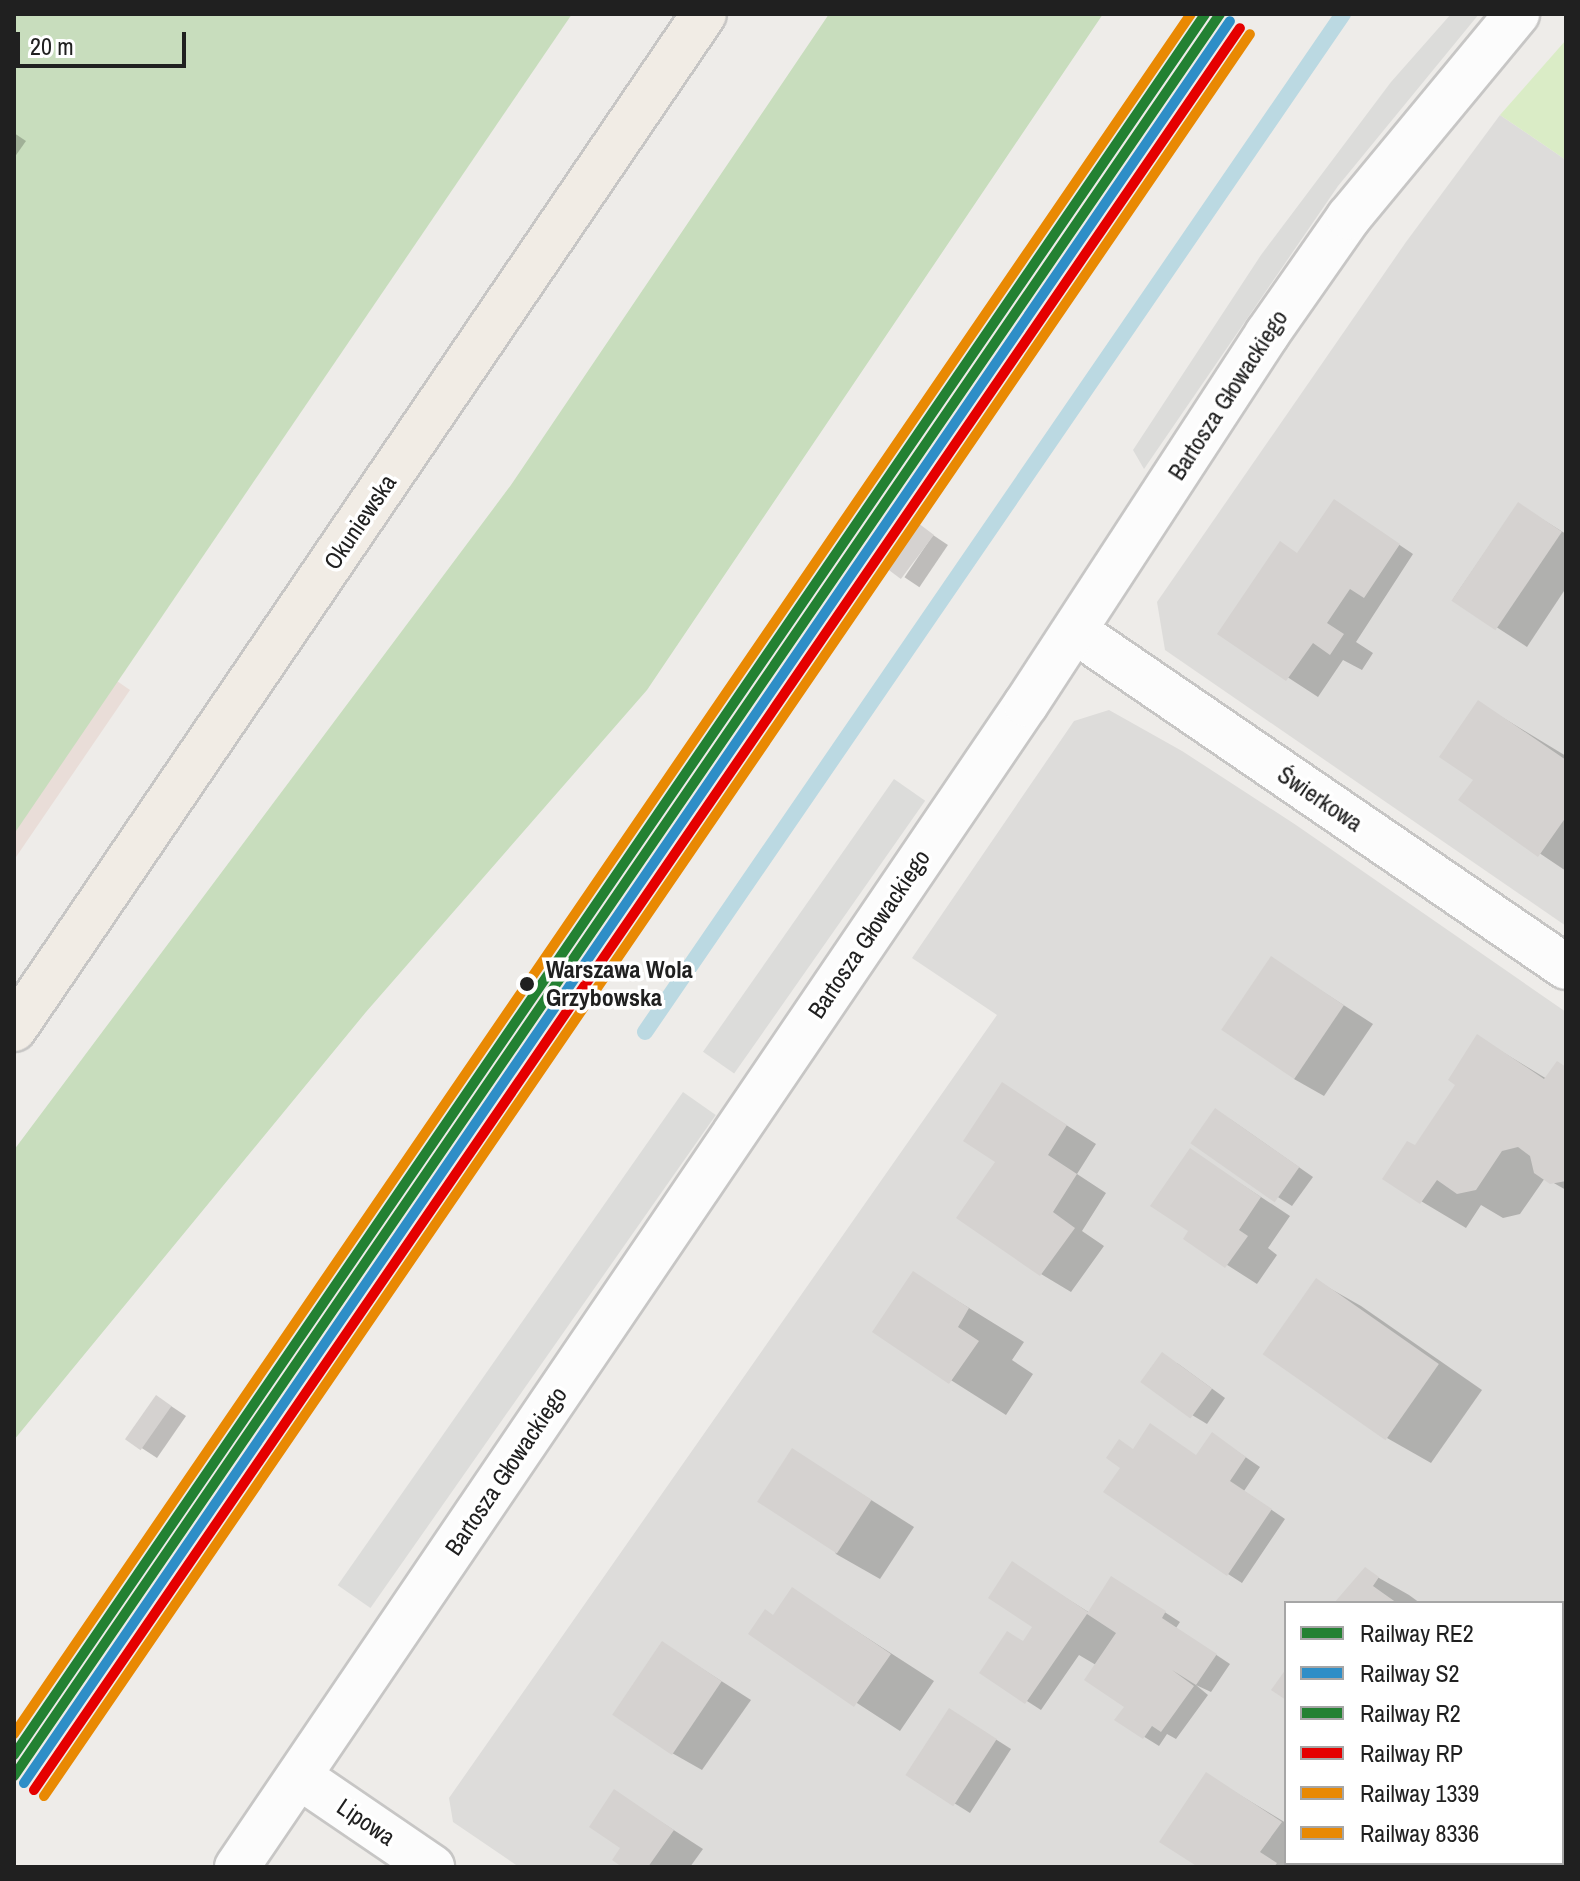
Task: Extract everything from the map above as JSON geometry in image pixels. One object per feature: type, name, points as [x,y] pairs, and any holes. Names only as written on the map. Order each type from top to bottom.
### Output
[{"type":"main road","name":"Okuniewska","points":[[14,1029],[704,14]]},
{"type":"street","name":"Bartosza Głowackiego","points":[[237,1867],[1075,631],[1267,334],[1340,230],[1517,14]]},
{"type":"street","name":"Świerkowa","points":[[1075,631],[1566,967]]},
{"type":"street","name":"Lipowa","points":[[300,1777],[432,1867]]},
{"type":"shaded area","points":[[1451,14],[1479,14],[1338,186],[1144,469],[1133,450],[1261,255],[1391,82]]},
{"type":"shaded area","points":[[1500,115],[1566,160],[1566,926],[1165,650],[1157,602],[1406,242]]},
{"type":"shaded area","points":[[14,610],[130,690],[14,860]]},
{"type":"shaded area","points":[[1109,710],[1182,751],[1296,825],[1566,1012],[1566,1715],[1564,1718],[1564,1601],[1284,1601],[1284,1865],[1462,1865],[1460,1867],[519,1867],[453,1822],[449,1798],[997,1015],[912,958],[1074,721]]},
{"type":"shaded area","points":[[894,779],[925,801],[734,1074],[703,1052]]},
{"type":"shaded area","points":[[683,1092],[716,1115],[370,1608],[338,1585]]},
{"type":"green space","points":[[14,14],[572,14],[14,834]]},
{"type":"green space","points":[[829,14],[1103,14],[647,690],[366,1012],[14,1440],[14,1150],[511,485]]},
{"type":"green space","points":[[1566,40],[1566,160],[1500,115]]},
{"type":"building","points":[[1334,499],[1400,544],[1364,598],[1350,589],[1327,623],[1344,634],[1330,655],[1313,643],[1286,681],[1217,634],[1280,541],[1297,553]]},
{"type":"building","points":[[1518,502],[1562,532],[1495,630],[1451,601]]},
{"type":"building","points":[[918,523],[934,535],[901,579],[885,567]]},
{"type":"building","points":[[1478,700],[1566,760],[1566,817],[1538,857],[1458,800],[1473,780],[1439,757]]},
{"type":"building","points":[[1271,956],[1344,1005],[1294,1079],[1221,1030]]},
{"type":"building","points":[[1477,1034],[1544,1079],[1557,1061],[1566,1067],[1566,1181],[1550,1184],[1534,1173],[1530,1156],[1518,1147],[1502,1151],[1476,1190],[1457,1194],[1437,1180],[1420,1204],[1382,1179],[1407,1141],[1415,1145],[1455,1085],[1448,1080]]},
{"type":"building","points":[[1002,1082],[1067,1125],[1048,1155],[1077,1174],[1053,1212],[1075,1228],[1040,1276],[956,1218],[995,1162],[963,1141]]},
{"type":"building","points":[[1215,1108],[1299,1167],[1275,1202],[1190,1143]]},
{"type":"building","points":[[1190,1148],[1261,1197],[1239,1230],[1248,1236],[1225,1268],[1183,1239],[1188,1231],[1150,1206]]},
{"type":"building","points":[[913,1271],[969,1308],[958,1327],[979,1341],[949,1384],[872,1332]]},
{"type":"building","points":[[1316,1278],[1439,1364],[1386,1440],[1263,1354]]},
{"type":"building","points":[[1162,1352],[1212,1388],[1190,1418],[1140,1382]]},
{"type":"building","points":[[156,1395],[172,1406],[141,1450],[125,1439]]},
{"type":"building","points":[[1150,1423],[1196,1455],[1212,1432],[1246,1457],[1230,1481],[1272,1509],[1227,1576],[1103,1492],[1120,1468],[1106,1458],[1119,1439],[1133,1449]]},
{"type":"building","points":[[792,1448],[872,1500],[837,1553],[757,1502]]},
{"type":"building","points":[[1012,1561],[1088,1612],[1111,1576],[1166,1611],[1162,1618],[1217,1654],[1196,1685],[1172,1670],[1194,1686],[1161,1732],[1152,1726],[1143,1739],[1114,1720],[1124,1707],[1084,1680],[1116,1633],[1087,1614],[1025,1704],[979,1673],[1007,1631],[1023,1641],[1032,1627],[988,1598]]},
{"type":"building","points":[[1365,1567],[1379,1577],[1373,1586],[1394,1601],[1336,1601]]},
{"type":"building","points":[[792,1587],[891,1654],[854,1707],[748,1634],[765,1609],[773,1615]]},
{"type":"building","points":[[662,1641],[722,1681],[672,1755],[612,1715]]},
{"type":"building","points":[[1284,1672],[1284,1699],[1271,1690]]},
{"type":"building","points":[[949,1708],[997,1739],[953,1806],[905,1775]]},
{"type":"building","points":[[1206,1772],[1282,1822],[1260,1852],[1277,1863],[1274,1867],[1198,1867],[1159,1842]]},
{"type":"building","points":[[614,1789],[674,1830],[648,1867],[622,1867],[612,1860],[620,1848],[589,1827]]},
{"type":"waterway","points":[[645,1032],[1343,14]]},
{"type":"rail line","name":"1339","points":[[14,1734],[1191,14]]},
{"type":"rail line","name":"R2","points":[[14,1755],[1205,14]]},
{"type":"rail line","name":"RE2","points":[[14,1776],[1220,14]]},
{"type":"rail line","name":"S2","points":[[24,1783],[1230,21]]},
{"type":"rail line","name":"RP","points":[[34,1790],[1240,28]]},
{"type":"rail line","name":"8336","points":[[44,1796],[1250,34]]},
{"type":"place","name":"Warszawa Wola Grzybowska","points":[[527,984]]}]
